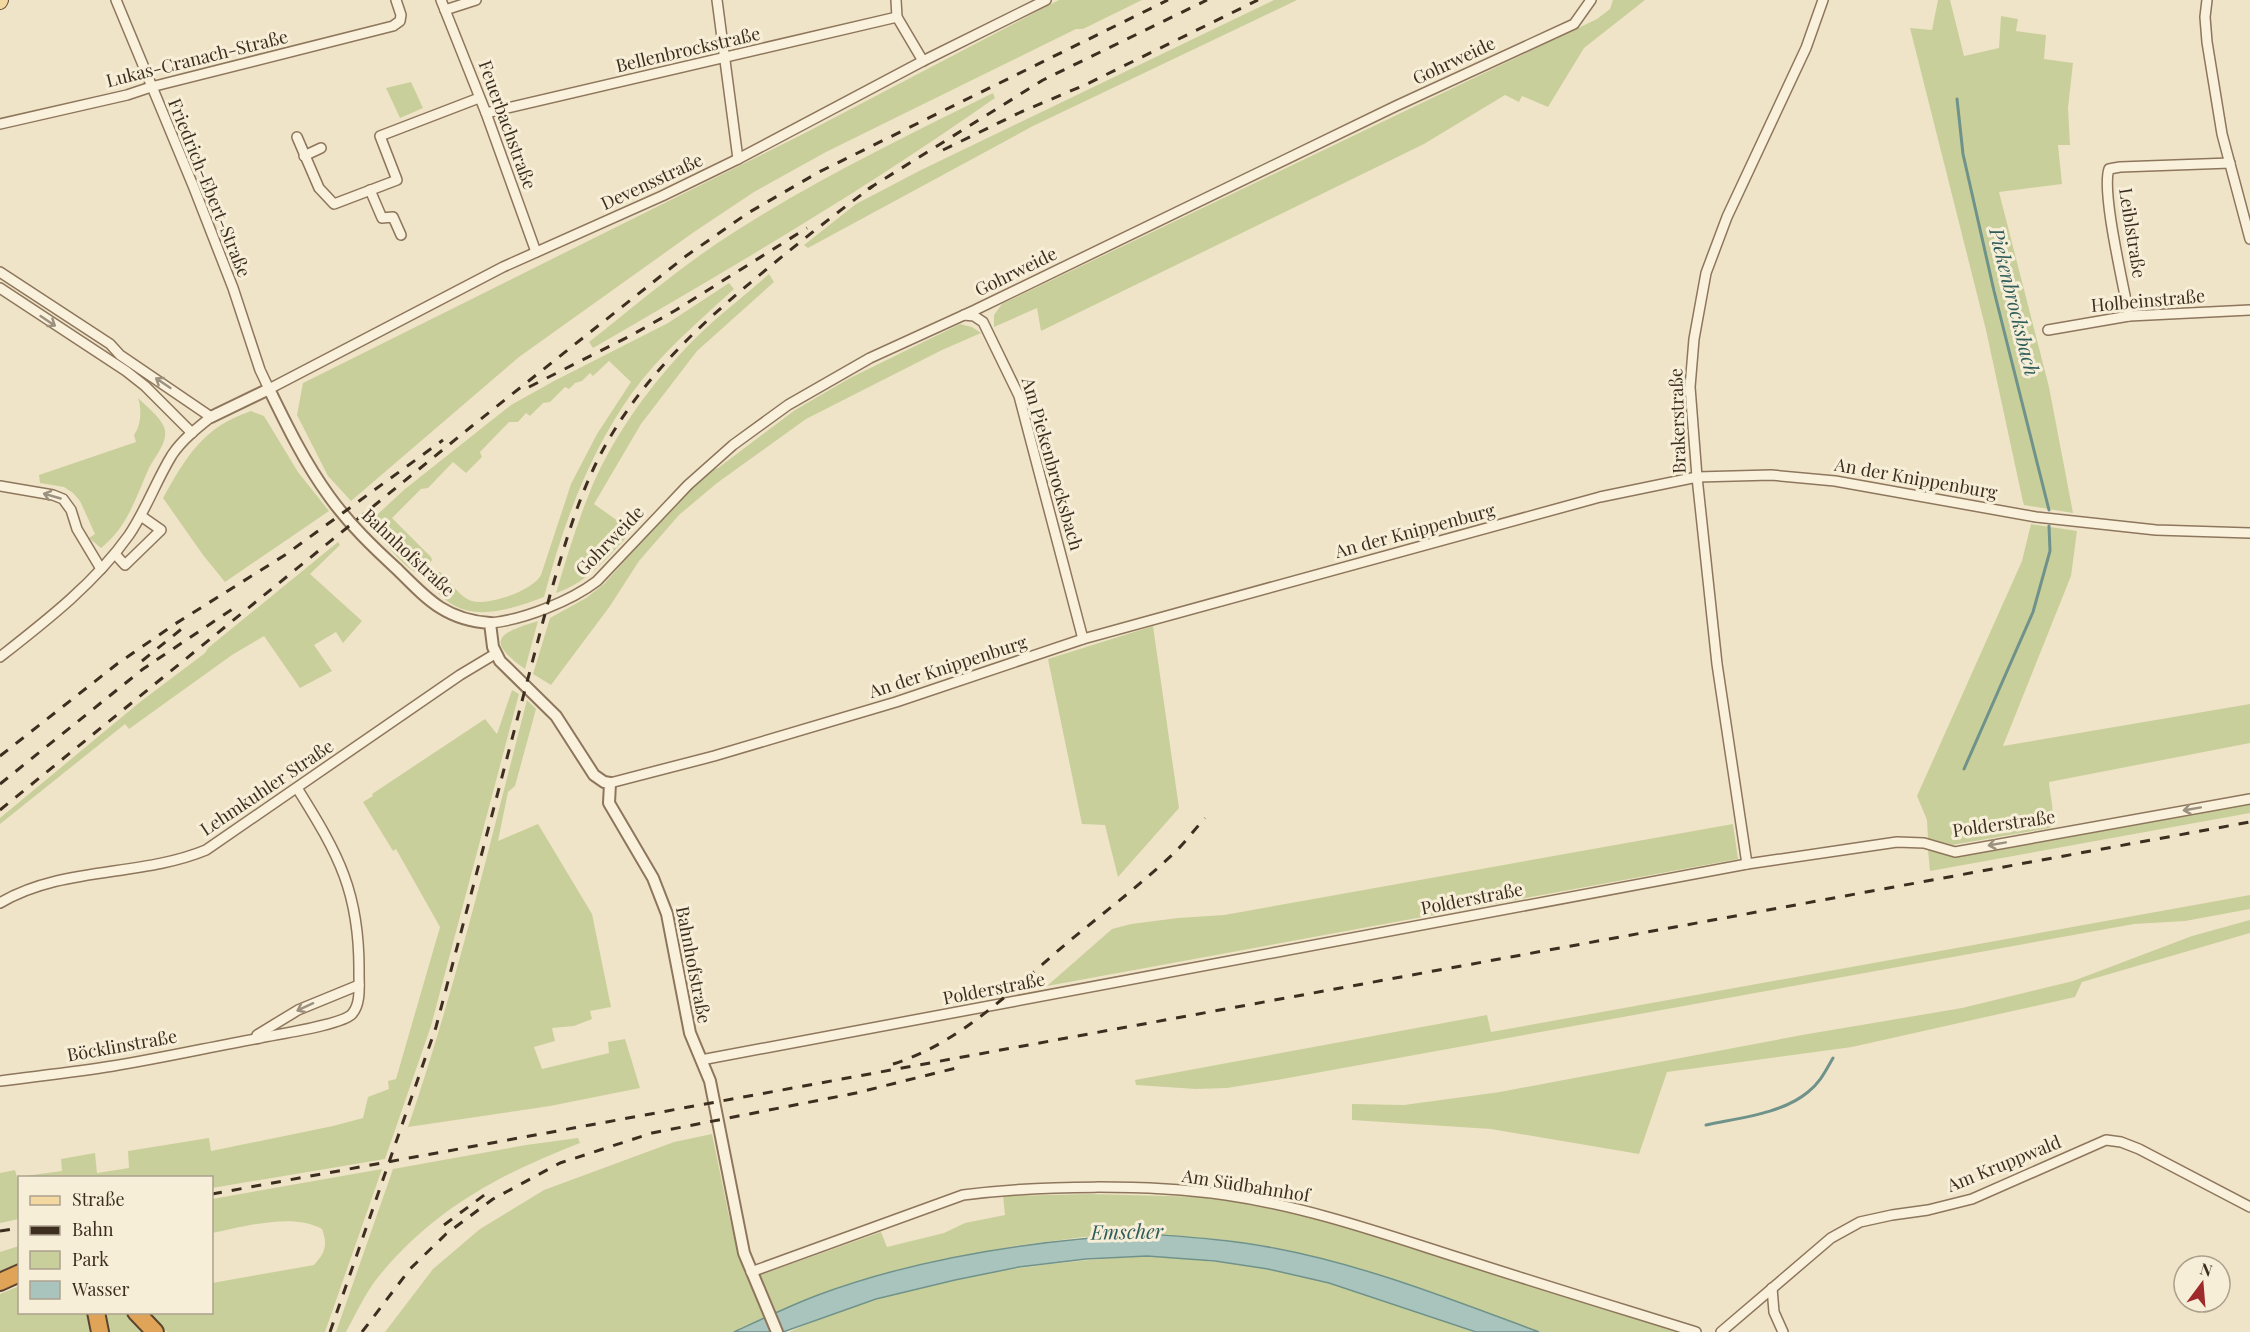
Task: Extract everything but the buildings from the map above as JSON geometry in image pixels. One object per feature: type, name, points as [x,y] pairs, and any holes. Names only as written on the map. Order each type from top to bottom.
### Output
[{"type":"highway","points":[[0,1282],[18,1274]]},
{"type":"highway","points":[[0,1291],[18,1283]]},
{"type":"highway","points":[[96,1314],[100,1332]]},
{"type":"highway","points":[[138,1314],[154,1332]]},
{"type":"street","name":"Friedrich-Ebert-Straße","points":[[116,0],[194,188],[233,288],[260,370],[269,388]]},
{"type":"street","name":"Lukas-Cranach-Straße","points":[[0,124],[127,95],[383,28],[400,21],[401,15],[397,0]]},
{"type":"street","points":[[441,0],[445,10],[476,0]]},
{"type":"street","points":[[717,0],[738,159]]},
{"type":"street","points":[[896,0],[897,17],[923,61]]},
{"type":"street","name":"Devensstraße","points":[[269,388],[503,267],[663,196],[738,159],[923,61],[1046,0]]},
{"type":"street","name":"Gohrweide","points":[[490,622],[514,619],[585,590],[597,581],[688,485],[733,445],[788,405],[870,358],[964,315],[1396,106],[1574,24],[1591,0]]},
{"type":"street","name":"Brakerstraße","points":[[1747,864],[1717,664],[1697,477],[1690,387],[1695,326],[1706,273],[1727,217],[1806,48],[1823,0]]},
{"type":"street","points":[[2206,0],[2207,42],[2222,134],[2250,239]]},
{"type":"street","name":"Feuerbachstraße","points":[[445,10],[486,113],[536,252]]},
{"type":"street","name":"Bellenbrockstraße","points":[[486,113],[897,17]]},
{"type":"street","points":[[297,138],[319,188],[334,204],[397,180],[381,136],[479,98]]},
{"type":"street","points":[[304,156],[321,148]]},
{"type":"street","name":"Leiblstraße","points":[[2129,316],[2107,184],[2109,169],[2230,163]]},
{"type":"street","points":[[370,190],[382,218],[393,217],[400,235]]},
{"type":"street","points":[[0,272],[110,344],[120,355],[211,417]]},
{"type":"street","points":[[0,288],[126,371],[145,386],[192,433]]},
{"type":"street","name":"Holbeinstraße","points":[[2048,330],[2129,316],[2250,310]]},
{"type":"street","name":"Am Piekenbrocksbach","points":[[964,315],[974,316],[983,322],[1019,396],[1083,639]]},
{"type":"street","points":[[0,657],[37,628],[115,554],[141,516],[173,453],[192,433],[211,417],[269,388]]},
{"type":"street","name":"Bahnhofstraße","points":[[269,388],[310,468],[357,530],[412,585],[445,612],[466,620],[490,622]]},
{"type":"street","name":"An der Knippenburg","points":[[610,783],[714,756],[885,706],[1083,639],[1600,497],[1697,477],[1771,475],[1834,481],[2036,516],[2156,530],[2250,534]]},
{"type":"street","points":[[0,486],[53,495],[63,499],[71,510],[77,529],[101,568]]},
{"type":"street","points":[[115,554],[125,565],[161,530],[141,516]]},
{"type":"street","points":[[490,622],[495,654],[506,668],[537,695],[556,716],[594,775],[610,783]]},
{"type":"street","name":"Lehmkuhler Straße","points":[[0,903],[23,891],[44,885],[86,875],[187,858],[226,838],[460,675],[495,654]]},
{"type":"street","name":"Bahnhofstraße","points":[[610,783],[609,803],[661,893],[690,1033],[710,1081],[744,1253],[777,1332]]},
{"type":"street","name":"Böcklinstraße","points":[[0,1082],[113,1066],[250,1040],[345,1019],[352,1015],[357,1006],[359,985],[360,943],[355,909],[341,864],[297,788]]},
{"type":"street","name":"Polderstraße","points":[[701,1060],[1747,864],[1897,842],[1924,843],[1955,852],[2250,799]]},
{"type":"street","name":"Böcklinstraße","points":[[250,1040],[298,1010],[359,985]]},
{"type":"street","name":"Am Kruppwald","points":[[1721,1332],[1831,1238],[1860,1222],[1928,1210],[1972,1199],[2106,1140],[2121,1142],[2139,1149],[2250,1207]]},
{"type":"street","name":"Am Südbahnhof","points":[[751,1272],[963,1196],[993,1191],[1092,1188],[1167,1190],[1226,1195],[1337,1218],[1696,1332]]},
{"type":"street","points":[[1772,1288],[1774,1312],[1783,1332]]},
{"type":"green space","points":[[1059,0],[1142,0],[1083,29],[1076,29],[826,152],[754,192],[519,357],[351,501],[328,476],[297,415],[303,383],[805,133]]},
{"type":"green space","points":[[1274,0],[1297,0],[1033,126],[808,248],[804,245],[856,204],[921,170]]},
{"type":"green space","points":[[1613,0],[1645,0],[1584,48],[1548,107],[1522,96],[1519,102],[1505,95],[1424,144],[1041,331],[1037,308],[994,327],[994,315],[1002,304],[1597,19],[1610,9]]},
{"type":"green space","points":[[1938,0],[1950,0],[1964,56],[1999,48],[2001,16],[2018,19],[2016,31],[2046,35],[2044,59],[2073,63],[2068,108],[2070,145],[2058,145],[2062,184],[1999,192],[2049,387],[2073,513],[2024,505],[2023,502],[1986,330],[1910,28],[1932,30]]},
{"type":"green space","points":[[411,82],[423,108],[400,118],[386,88]]},
{"type":"green space","points":[[993,93],[995,98],[946,132],[797,228],[593,348],[589,342],[684,267],[749,223],[852,164]]},
{"type":"green space","points":[[769,274],[774,282],[697,351],[641,424],[594,504],[632,531],[607,559],[588,575],[556,593],[589,494],[607,455],[630,418],[656,382],[693,340]]},
{"type":"green space","points":[[729,283],[734,289],[655,365],[616,417],[579,491],[544,597],[498,611],[469,611],[455,606],[442,597],[431,583],[434,573],[440,572],[455,589],[468,599],[480,602],[510,596],[529,586],[541,575],[571,484],[597,434],[631,382],[609,361],[593,376],[590,373],[569,389],[565,387],[550,402],[543,403],[530,416],[526,413],[518,422],[509,422],[480,452],[482,457],[466,473],[453,462],[428,488],[421,489],[392,518],[431,557],[432,560],[426,568],[417,572],[412,570],[390,549],[366,520],[379,513],[405,489],[511,405],[668,323]]},
{"type":"green space","points":[[960,324],[972,327],[981,333],[942,350],[806,419],[717,483],[679,515],[639,561],[610,606],[551,685],[533,674],[550,618],[586,598],[604,584],[665,515],[712,470],[718,468],[795,410],[850,378]]},
{"type":"green space","points":[[138,398],[161,421],[165,430],[164,440],[124,522],[101,548],[89,538],[95,534],[80,501],[64,487],[40,483],[39,475],[136,442],[134,435],[140,417]]},
{"type":"green space","points":[[251,411],[264,416],[298,472],[329,511],[225,582],[163,498],[188,457],[208,435],[234,418]]},
{"type":"green space","points":[[2031,524],[2077,531],[2071,576],[2003,746],[2250,704],[2250,743],[2049,782],[2053,811],[2050,828],[1952,845],[1928,839],[1927,820],[1917,796],[2022,561]]},
{"type":"green space","points":[[338,542],[340,545],[310,574],[362,621],[343,643],[336,632],[314,645],[332,671],[300,688],[264,636],[232,655],[129,729],[125,724],[0,824],[0,818],[140,702],[205,653],[208,648]]},
{"type":"green space","points":[[538,621],[525,669],[504,651],[501,644],[502,639],[514,629]]},
{"type":"green space","points":[[1153,626],[1179,808],[1118,877],[1105,825],[1082,824],[1048,659]]},
{"type":"green space","points":[[512,690],[519,694],[431,1026],[385,1159],[213,1188],[213,1176],[24,1176],[62,1171],[61,1159],[95,1153],[97,1173],[129,1168],[128,1151],[209,1138],[211,1151],[363,1118],[368,1097],[389,1089],[388,1081],[396,1079],[440,927],[396,849],[393,851],[363,802],[485,719],[497,734]]},
{"type":"green space","points":[[527,700],[536,709],[515,786],[508,792],[498,841],[538,824],[592,914],[611,1007],[590,1011],[592,1019],[574,1026],[552,1028],[555,1041],[534,1047],[542,1069],[609,1053],[608,1042],[625,1039],[640,1088],[550,1106],[408,1127],[457,968]]},
{"type":"green space","points":[[2250,803],[2250,813],[1930,871],[1928,850],[1957,857]]},
{"type":"green space","points":[[1733,824],[1738,859],[1047,986],[1112,929],[1131,924],[1224,915]]},
{"type":"green space","points":[[2250,895],[2250,909],[2185,921],[2134,924],[1277,1080],[1227,1088],[1196,1089],[1136,1085],[1135,1080],[1487,1015],[1491,1032]]},
{"type":"green space","points":[[2250,920],[2250,933],[2082,982],[2075,997],[1852,1047],[1667,1072],[1639,1154],[1491,1129],[1352,1120],[1352,1104],[1404,1105],[1500,1092],[1802,1035],[1962,1008],[2073,981],[2192,936]]},
{"type":"green space","points":[[712,1134],[729,1216],[744,1271],[766,1317],[734,1332],[385,1332],[433,1269],[480,1229],[544,1190],[674,1142]]},
{"type":"green space","points":[[578,1138],[580,1143],[523,1167],[470,1196],[422,1231],[379,1276],[365,1296],[346,1332],[336,1332],[393,1169]]},
{"type":"green space","points":[[382,1169],[325,1332],[168,1332],[161,1329],[147,1314],[213,1314],[213,1283],[314,1265],[321,1257],[325,1244],[322,1229],[310,1224],[268,1222],[213,1233],[213,1199]]},
{"type":"green space","points":[[15,1170],[18,1219],[0,1223],[0,1173]]},
{"type":"green space","points":[[1090,1194],[1206,1197],[1327,1218],[1676,1332],[1539,1332],[1456,1301],[1333,1261],[1273,1247],[1218,1239],[1148,1234],[1084,1237],[1015,1246],[949,1259],[874,1277],[818,1295],[774,1314],[760,1275],[881,1232],[887,1247],[944,1233],[965,1223],[1005,1215],[1003,1196]]},
{"type":"green space","points":[[18,1246],[18,1263],[0,1272],[0,1252]]},
{"type":"green space","points":[[1147,1256],[1236,1264],[1293,1273],[1372,1296],[1476,1332],[789,1332],[875,1300],[965,1278],[1055,1263]]},
{"type":"green space","points":[[18,1286],[18,1314],[92,1314],[95,1332],[0,1332],[0,1294]]},
{"type":"green space","points":[[103,1314],[130,1314],[147,1332],[105,1332]]},
{"type":"water","points":[[1148,1234],[1243,1243],[1308,1255],[1408,1284],[1539,1332],[1476,1332],[1329,1283],[1268,1269],[1215,1261],[1147,1256],[1086,1259],[1019,1267],[876,1299],[783,1332],[734,1332],[818,1295],[858,1281],[939,1260],[1022,1246]]},
{"type":"waterway","name":"Piekenbrocksbach","points":[[1957,99],[1963,154],[1994,291],[2049,510]]},
{"type":"waterway","name":"Piekenbrocksbach","points":[[1964,769],[2033,612],[2050,551],[2049,526]]},
{"type":"waterway","points":[[1706,1125],[1759,1114],[1786,1105],[1816,1085],[1833,1058]]},
{"type":"railway","points":[[0,810],[472,426],[686,256],[748,213],[819,172],[1168,0]]},
{"type":"railway","points":[[868,189],[1043,80],[1207,0]]},
{"type":"railway","points":[[943,150],[1021,112],[1087,84],[1258,0]]},
{"type":"railway","points":[[330,1332],[436,1027],[550,595],[573,519],[596,464],[622,419],[659,370],[680,347],[749,284],[873,186]]},
{"type":"railway","points":[[529,387],[676,310],[807,228]]},
{"type":"railway","points":[[0,756],[117,664],[175,624],[285,555],[443,440]]},
{"type":"railway","points":[[0,784],[143,669],[237,606]]},
{"type":"railway","points":[[142,661],[184,627]]},
{"type":"railway","points":[[893,1064],[941,1043],[986,1013],[1134,889],[1181,846],[1205,818]]},
{"type":"railway","points":[[213,1194],[2250,822]]},
{"type":"railway","points":[[362,1332],[410,1269],[446,1234],[493,1199],[560,1163],[652,1133],[856,1093],[960,1067]]},
{"type":"railway","points":[[444,1225],[487,1193]]},
{"type":"railway","points":[[0,1231],[18,1228]]},
{"type":"water label","name":"Emscher","points":[[1127,1232]]}]
